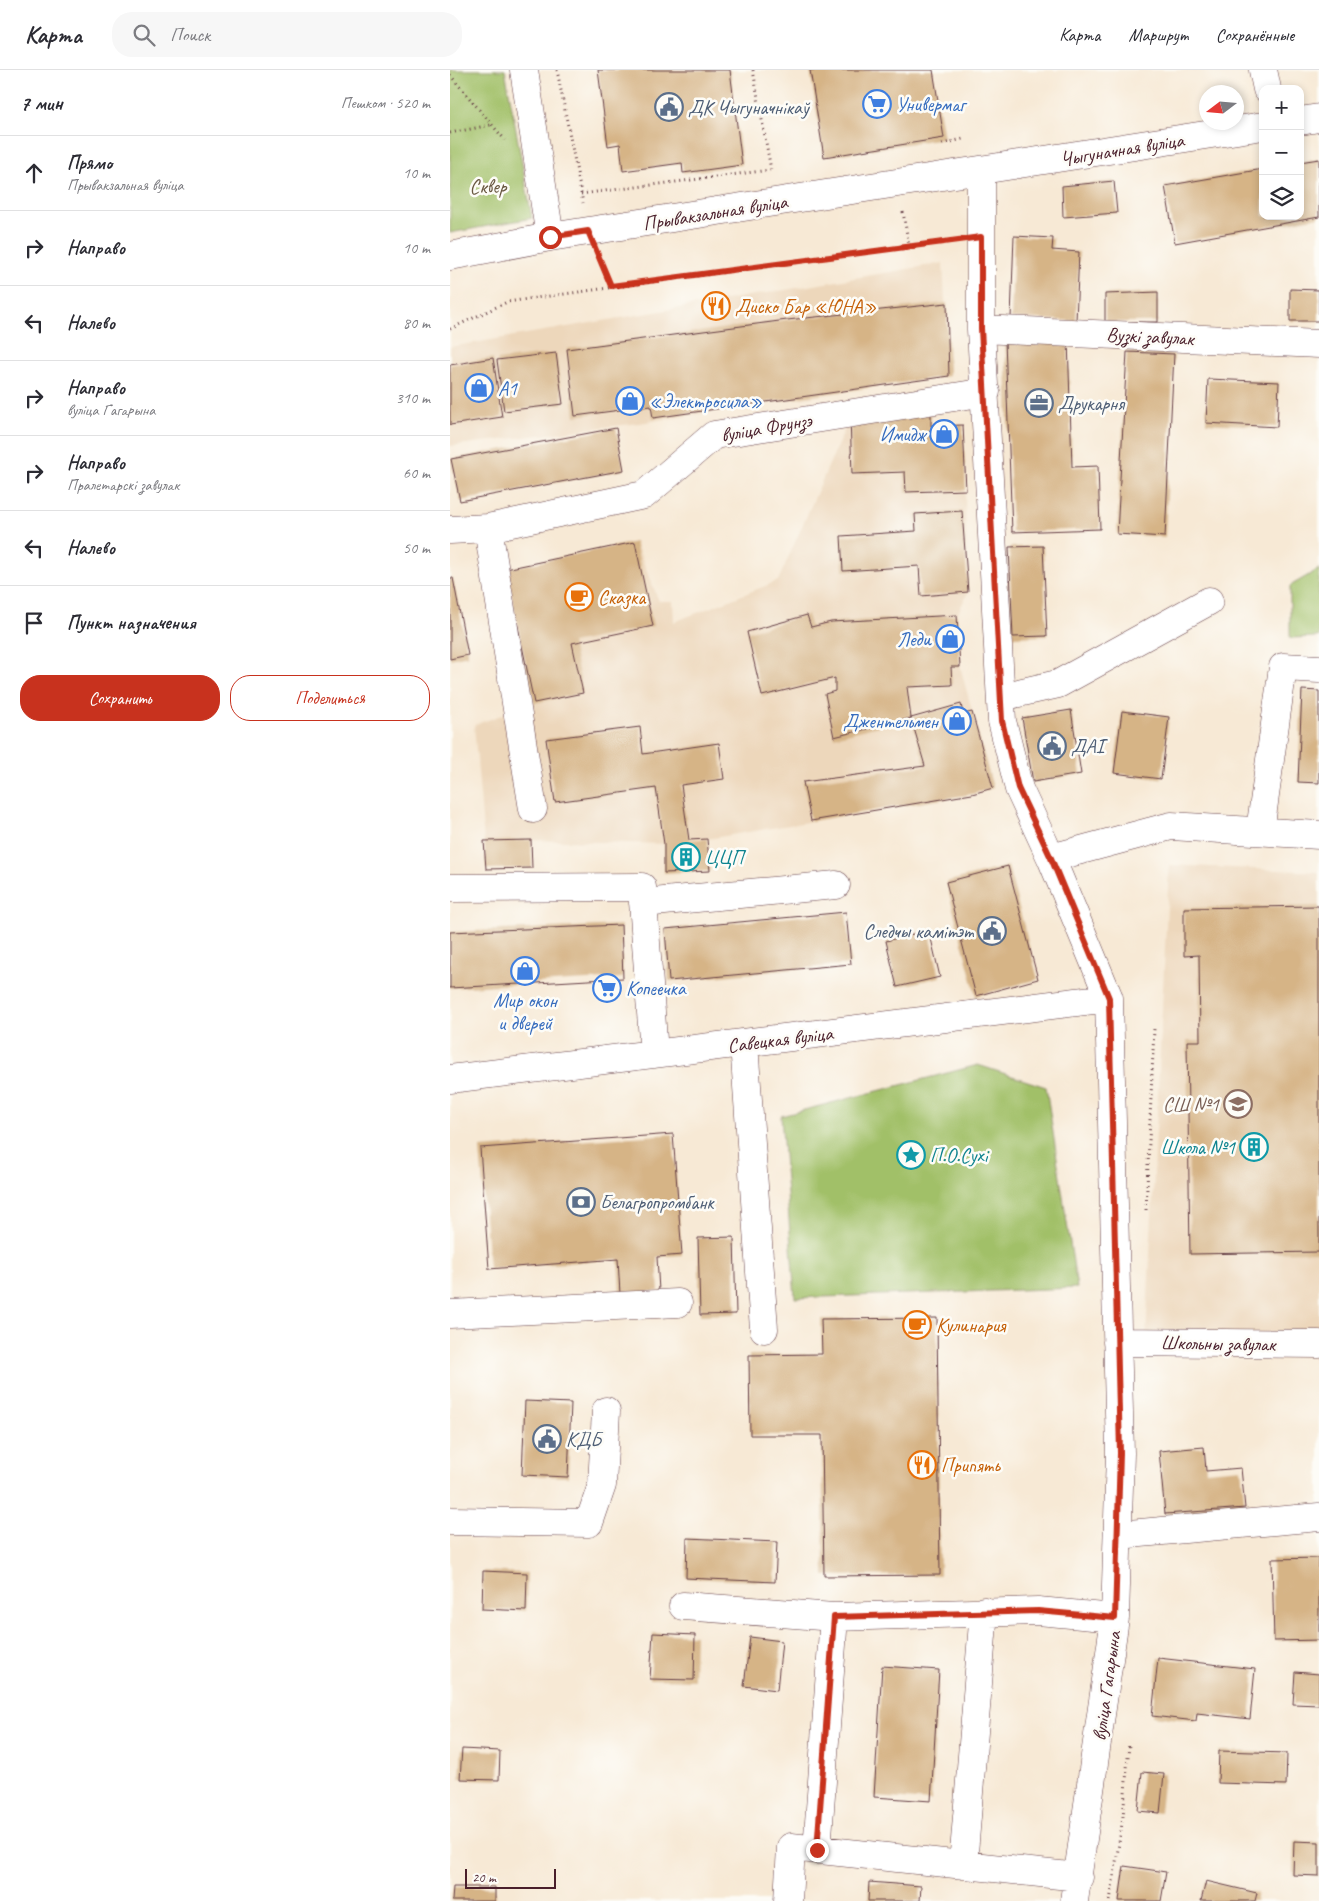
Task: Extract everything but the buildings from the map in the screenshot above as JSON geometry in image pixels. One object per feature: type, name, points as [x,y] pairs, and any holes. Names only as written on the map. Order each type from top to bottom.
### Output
[{"type":"street","points":[[524,70],[550,237]]},
{"type":"street","points":[[1263,70],[1266,85]]},
{"type":"street","points":[[1304,120],[1319,118]]},
{"type":"street","name":"Чыгуначная вуліца","points":[[981,172],[1259,127]]},
{"type":"street","name":"Прывакзальная вуліца","points":[[450,256],[550,237],[981,172]]},
{"type":"street","name":"вуліца Гагарына","points":[[981,172],[981,328],[986,392],[1002,721],[1018,788],[1051,858],[1109,998],[1120,1453],[1115,1618],[1076,1889]]},
{"type":"street","name":"Вузкі завулак","points":[[981,328],[1319,344]]},
{"type":"street","name":"вуліца Фрунзэ","points":[[450,530],[488,528],[644,495],[714,435],[986,392]]},
{"type":"street","points":[[488,528],[533,809]]},
{"type":"street","points":[[1001,697],[1058,684],[1209,601]]},
{"type":"street","points":[[1260,831],[1283,667],[1319,669]]},
{"type":"street","points":[[1051,858],[1171,826],[1319,835]]},
{"type":"street","points":[[643,903],[836,885]]},
{"type":"street","points":[[450,888],[642,887],[654,1054]]},
{"type":"street","name":"Савецкая вуліца","points":[[450,1079],[1109,998]]},
{"type":"street","points":[[744,1043],[764,1329]]},
{"type":"street","points":[[450,1314],[678,1303]]},
{"type":"street","name":"Школьны завулак","points":[[1117,1342],[1319,1344]]},
{"type":"street","points":[[450,1521],[589,1523],[602,1485],[606,1411]]},
{"type":"street","points":[[1118,1535],[1319,1517]]},
{"type":"street","points":[[683,1606],[834,1617],[984,1611],[1038,1611],[1115,1618]]},
{"type":"street","points":[[963,1865],[984,1611]]},
{"type":"street","points":[[817,1850],[834,1617]]},
{"type":"street","points":[[788,1901],[791,1847],[963,1865],[1076,1889]]},
{"type":"path","points":[[557,70],[588,231],[611,286]]},
{"type":"path","points":[[753,70],[771,170]]},
{"type":"path","points":[[450,75],[510,147]]},
{"type":"path","points":[[450,133],[492,125]]},
{"type":"path","points":[[934,146],[963,139]]},
{"type":"path","points":[[581,194],[780,169]]},
{"type":"path","points":[[450,329],[507,302],[611,286],[981,237]]},
{"type":"shaded area","points":[[943,263],[949,376],[639,423],[450,446],[450,347]]},
{"type":"shaded area","points":[[931,414],[931,426],[963,425],[968,592],[957,615],[960,666],[993,788],[972,794],[707,839],[664,844],[531,840],[484,841],[474,725],[534,703],[506,569],[635,542],[659,601],[673,601],[674,622],[778,581],[850,417]]},
{"type":"shaded area","name":"СШ №1","points":[[1169,865],[1319,872],[1319,1337],[1146,1338]]},
{"type":"green space","name":"Сквер","points":[[450,70],[505,70],[532,218],[450,233]]},
{"type":"green space","points":[[1319,569],[1319,637],[1290,638],[1290,586]]},
{"type":"green space","points":[[978,1065],[1046,1087],[1077,1288],[795,1298],[781,1116]]},
{"type":"place","name":"Универмаг","points":[[877,104]]},
{"type":"place","name":"ДК Чыгуначнікаў","points":[[669,107]]},
{"type":"place","name":"Диско Бар «ЮНА»","points":[[716,306]]},
{"type":"place","name":"A1","points":[[479,388]]},
{"type":"place","name":"«Электросила»","points":[[630,401]]},
{"type":"place","name":"Друкарня","points":[[1039,403]]},
{"type":"place","name":"Имидж","points":[[944,434]]},
{"type":"place","name":"Сказка","points":[[579,597]]},
{"type":"place","name":"Леди","points":[[950,639]]},
{"type":"place","name":"Джентельмен","points":[[957,721]]},
{"type":"place","name":"ДАІ","points":[[1052,746]]},
{"type":"place","name":"ЦЦП","points":[[686,857]]},
{"type":"place","name":"Следчы камітэт","points":[[992,931]]},
{"type":"place","name":"Мир окон и дверей","points":[[525,971]]},
{"type":"place","name":"Копеечка","points":[[607,988]]},
{"type":"place","name":"СШ №1","points":[[1238,1104]]},
{"type":"place","name":"Школа №1","points":[[1254,1147]]},
{"type":"place","name":"П.О.Сухі","points":[[911,1155]]},
{"type":"place","name":"Белагропромбанк","points":[[581,1202]]},
{"type":"place","name":"Кулинария","points":[[917,1325]]},
{"type":"place","name":"КДБ","points":[[547,1439]]},
{"type":"place","name":"Припять","points":[[922,1465]]},
{"type":"route","points":[[550,237],[588,231],[611,286],[981,237],[981,328],[986,392],[1002,721],[1018,788],[1051,858],[1109,998],[1120,1453],[1115,1618],[1038,1611],[984,1611],[834,1617],[817,1850]]}]
